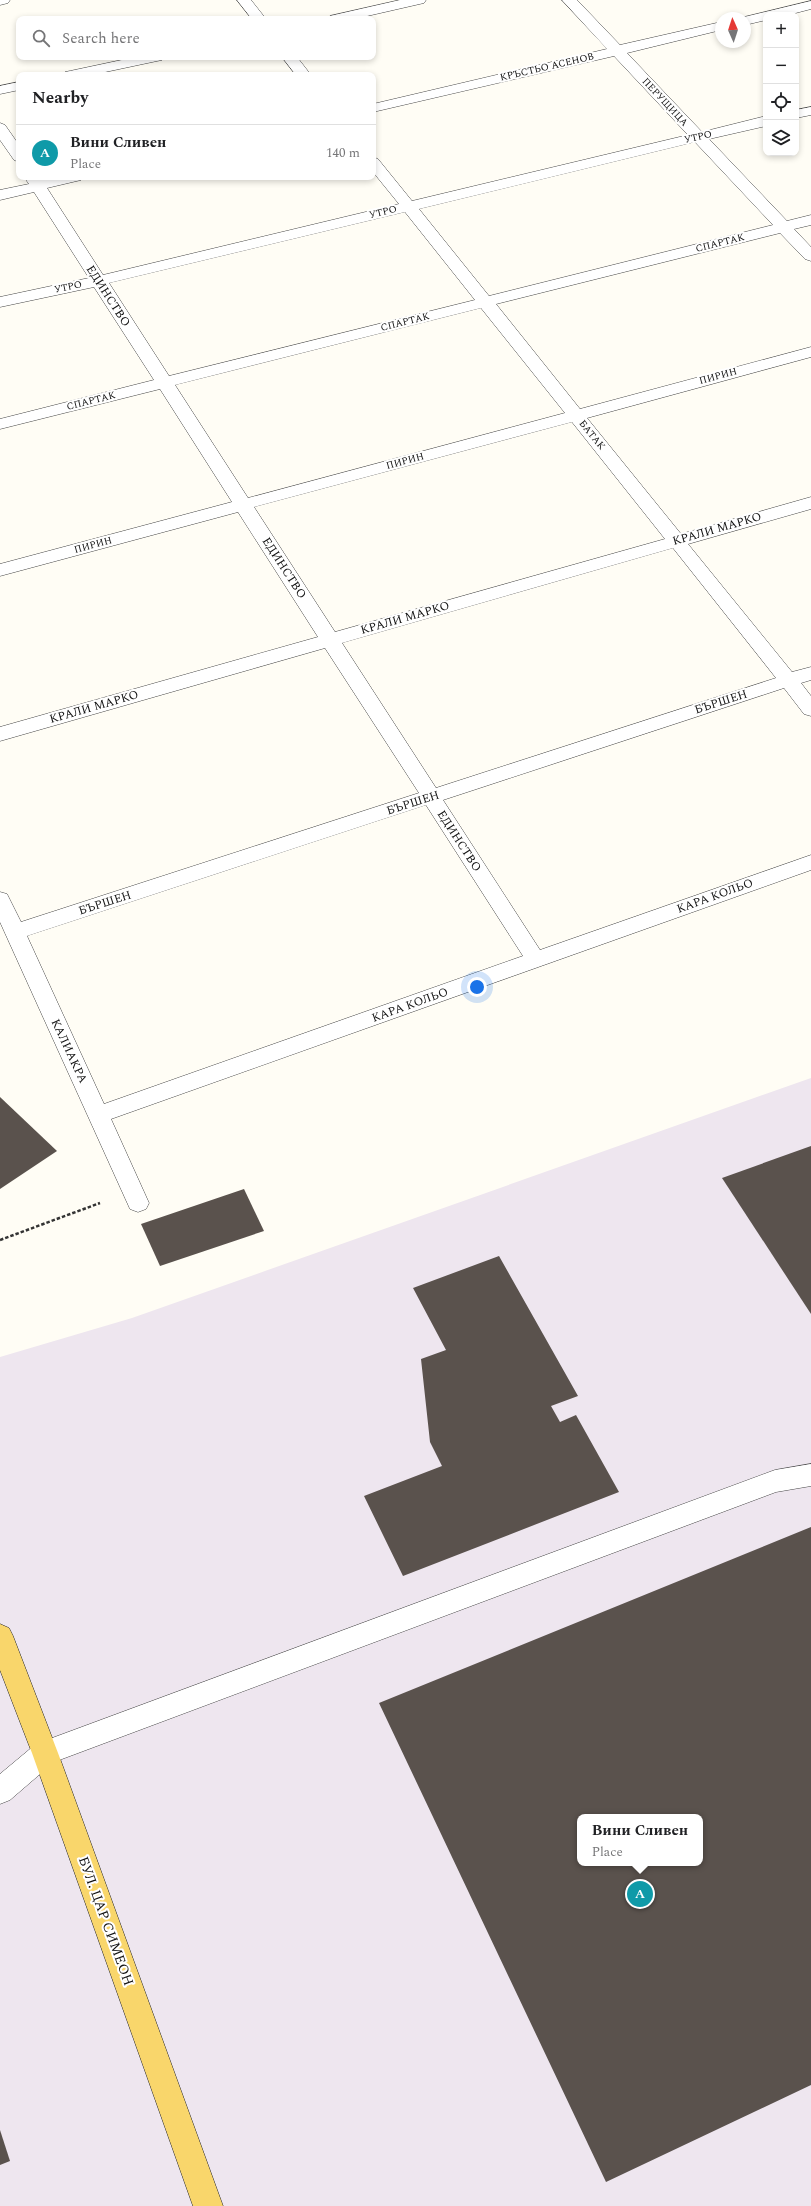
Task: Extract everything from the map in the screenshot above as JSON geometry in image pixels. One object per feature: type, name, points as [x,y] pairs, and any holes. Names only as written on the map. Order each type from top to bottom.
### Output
[{"type":"main road","name":"БУЛ. ЦАР СИМЕОН","points":[[0,1636],[45,1753],[208,2206]]},
{"type":"street","points":[[244,0],[257,16]]},
{"type":"street","points":[[348,16],[419,0]]},
{"type":"street","name":"ПЕРУЩИЦА","points":[[569,0],[811,256]]},
{"type":"street","points":[[782,12],[811,5]]},
{"type":"street","points":[[751,20],[763,17]]},
{"type":"street","name":"КРЪСТЬО АСЕНОВ","points":[[376,107],[715,27]]},
{"type":"street","points":[[84,72],[142,60]]},
{"type":"street","points":[[292,60],[302,72]]},
{"type":"street","points":[[0,90],[16,87]]},
{"type":"street","points":[[799,113],[811,111]]},
{"type":"street","name":"УТРО","points":[[0,302],[98,281],[763,122]]},
{"type":"street","points":[[0,128],[16,152]]},
{"type":"street","name":"БАТАК","points":[[376,166],[811,709]]},
{"type":"street","points":[[0,195],[35,182],[51,180]]},
{"type":"street","name":"ЕДИНСТВО","points":[[35,182],[536,960]]},
{"type":"street","name":"СПАРТАК","points":[[0,424],[811,220]]},
{"type":"street","name":"ПИРИН","points":[[0,570],[811,352]]},
{"type":"street","name":"КРАЛИ МАРКО","points":[[0,734],[811,502]]},
{"type":"street","name":"БЪРШЕН","points":[[15,932],[811,673]]},
{"type":"street","name":"КАРА КОЛЬО","points":[[98,1115],[811,862]]},
{"type":"street","name":"КАЛИАКРА","points":[[0,899],[135,1197]]},
{"type":"street","points":[[0,1791],[45,1753],[775,1481],[811,1475]]},
{"type":"path","points":[[0,1240],[135,1197]]},
{"type":"shaded area","points":[[811,1078],[811,2206],[0,2206],[0,1357],[132,1318]]},
{"type":"building","points":[[0,1097],[57,1151],[0,1189]]},
{"type":"building","points":[[811,1146],[811,1314],[722,1178]]},
{"type":"building","points":[[244,1189],[264,1231],[160,1266],[141,1224]]},
{"type":"building","points":[[499,1256],[578,1396],[551,1406],[560,1422],[576,1415],[619,1492],[403,1576],[364,1496],[442,1466],[430,1442],[421,1359],[446,1350],[413,1288]]},
{"type":"building","points":[[811,1527],[811,2085],[606,2182],[379,1703]]},
{"type":"building","points":[[0,2130],[10,2161],[0,2165]]},
{"type":"place","name":"Вини Сливен","points":[[640,1894]]}]
